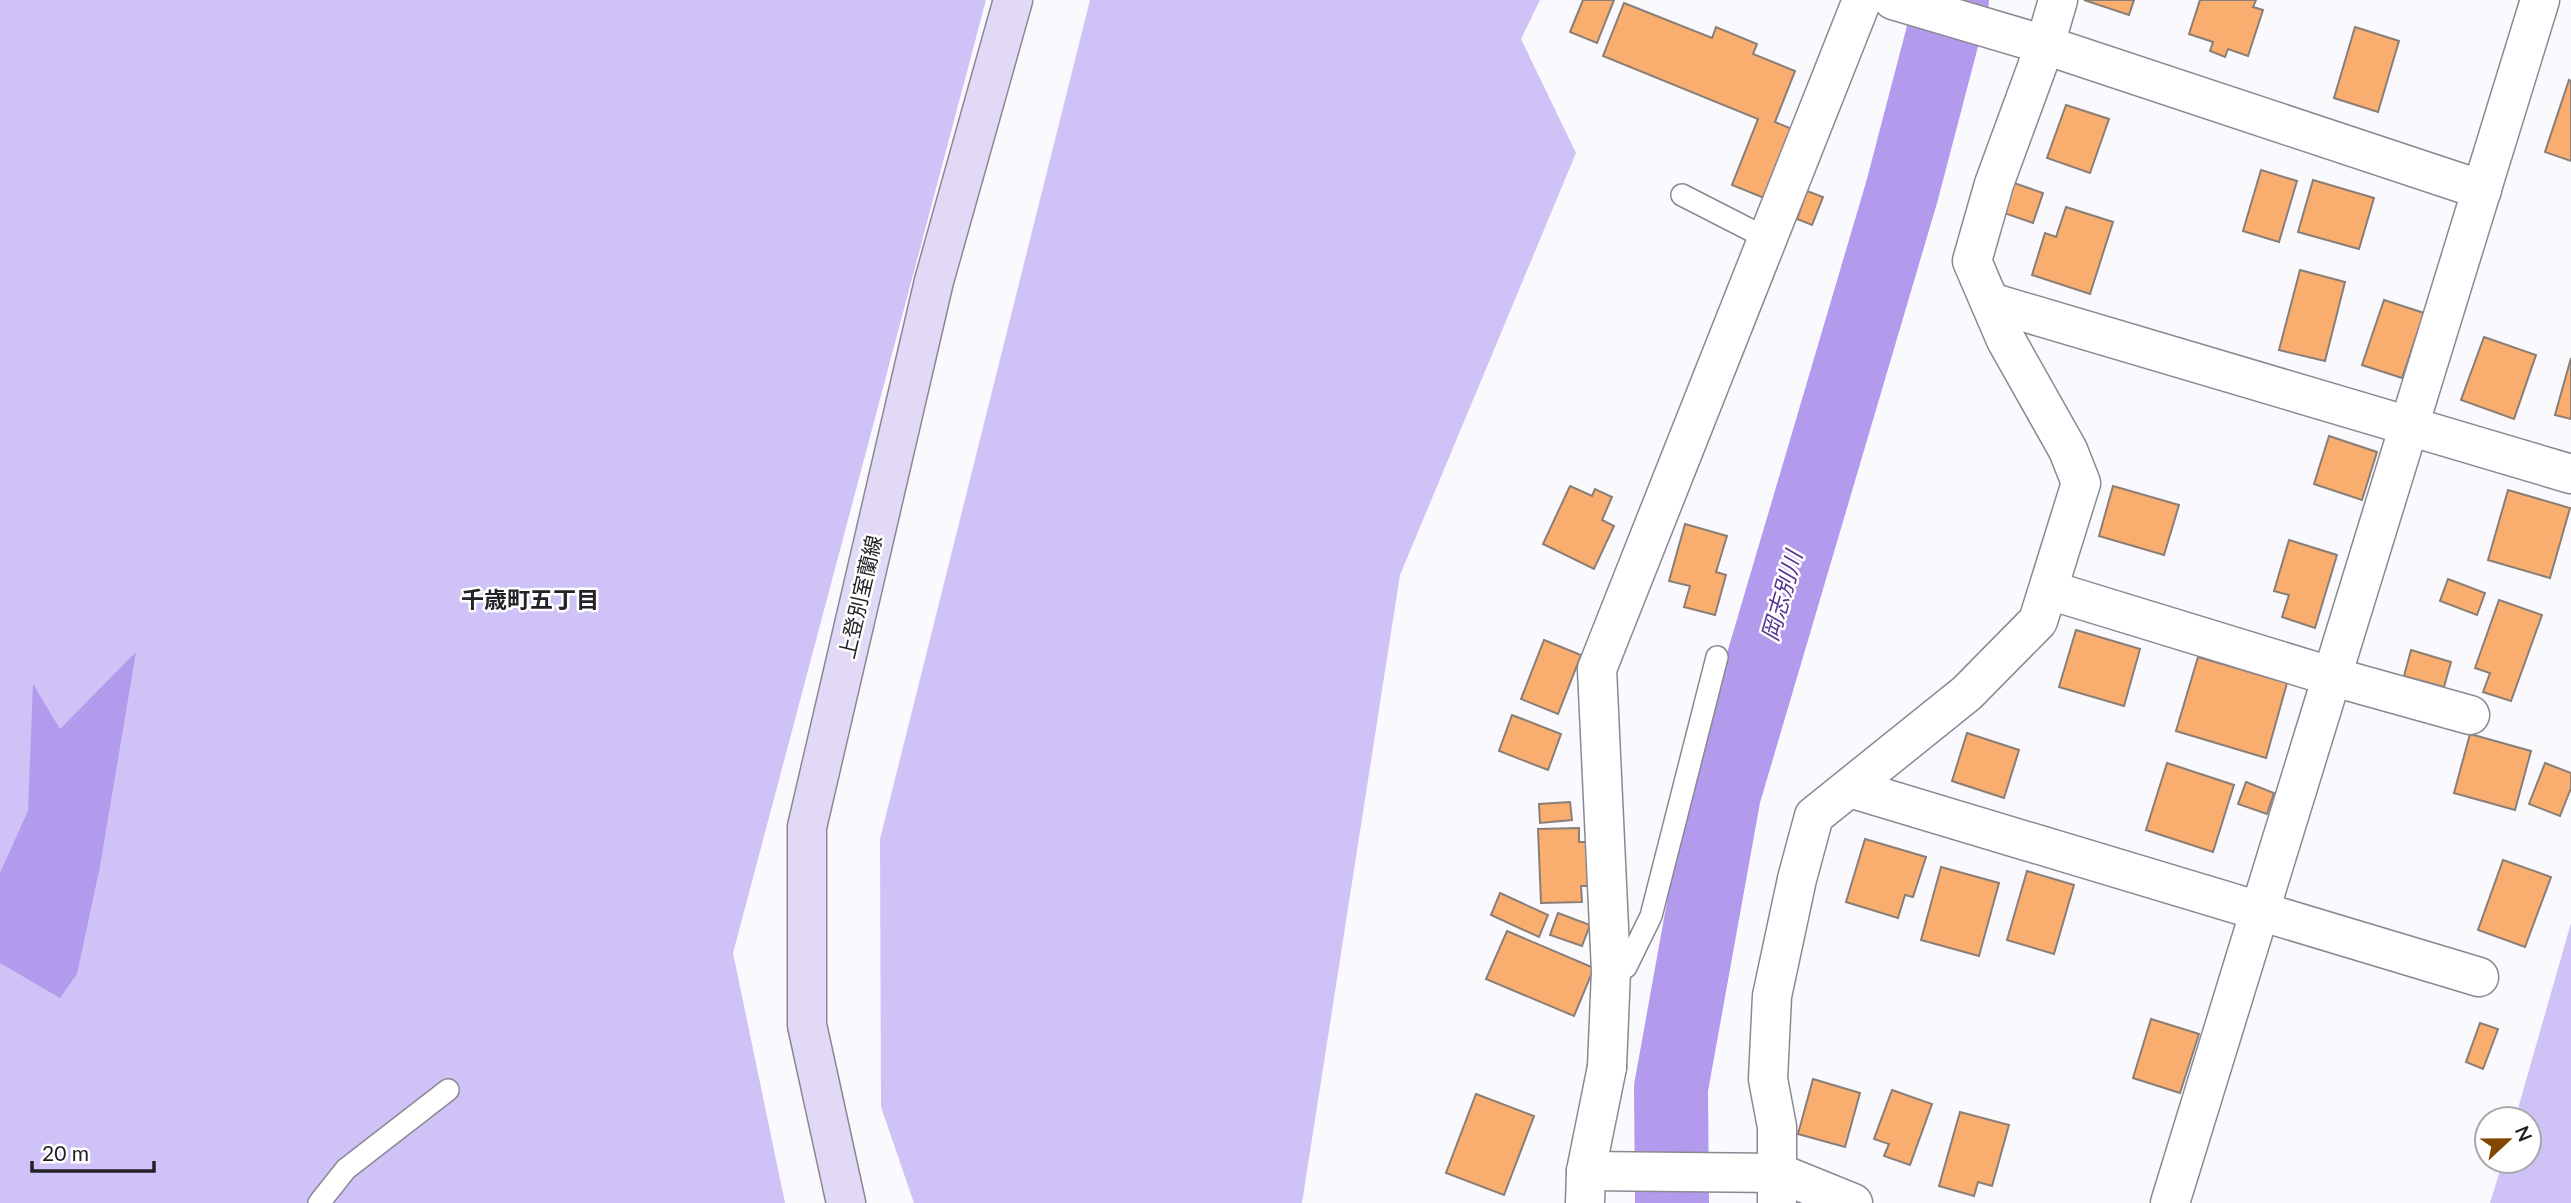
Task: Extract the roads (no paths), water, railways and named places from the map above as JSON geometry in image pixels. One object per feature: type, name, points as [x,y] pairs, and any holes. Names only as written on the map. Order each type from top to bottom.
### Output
[{"type":"main road","name":"上登別室蘭線","points":[[846,1203],[807,1025],[807,827],[934,281],[1013,0]]},
{"type":"street","points":[[1853,1203],[1769,1183],[1644,1171],[1585,1187],[1607,1067],[1611,971],[1597,669],[1862,0]]},
{"type":"street","points":[[1769,1183],[1777,1127],[1768,1079],[1772,996],[1797,879],[1814,816],[1967,693],[2038,621],[2081,483],[2068,450],[2006,340],[1972,261],[1994,184],[2045,45],[2058,0]]},
{"type":"street","points":[[2170,1203],[2540,0]]},
{"type":"street","points":[[1898,1],[2045,45],[2482,190]]},
{"type":"street","points":[[1990,302],[2409,429],[2571,474]]},
{"type":"street","points":[[2049,590],[2330,676],[2470,715]]},
{"type":"street","points":[[1850,788],[2479,977]]},
{"type":"lane","points":[[1682,195],[1766,238]]},
{"type":"lane","points":[[1611,971],[1626,967],[1651,916],[1717,657]]},
{"type":"lane","points":[[319,1203],[346,1169],[448,1090]]},
{"type":"waterway","name":"岡志別川","points":[[1672,1203],[1671,1088],[1724,794],[1902,191],[1952,0]]},
{"type":"district","name":"千歳町五丁目","points":[[530,600]]}]
